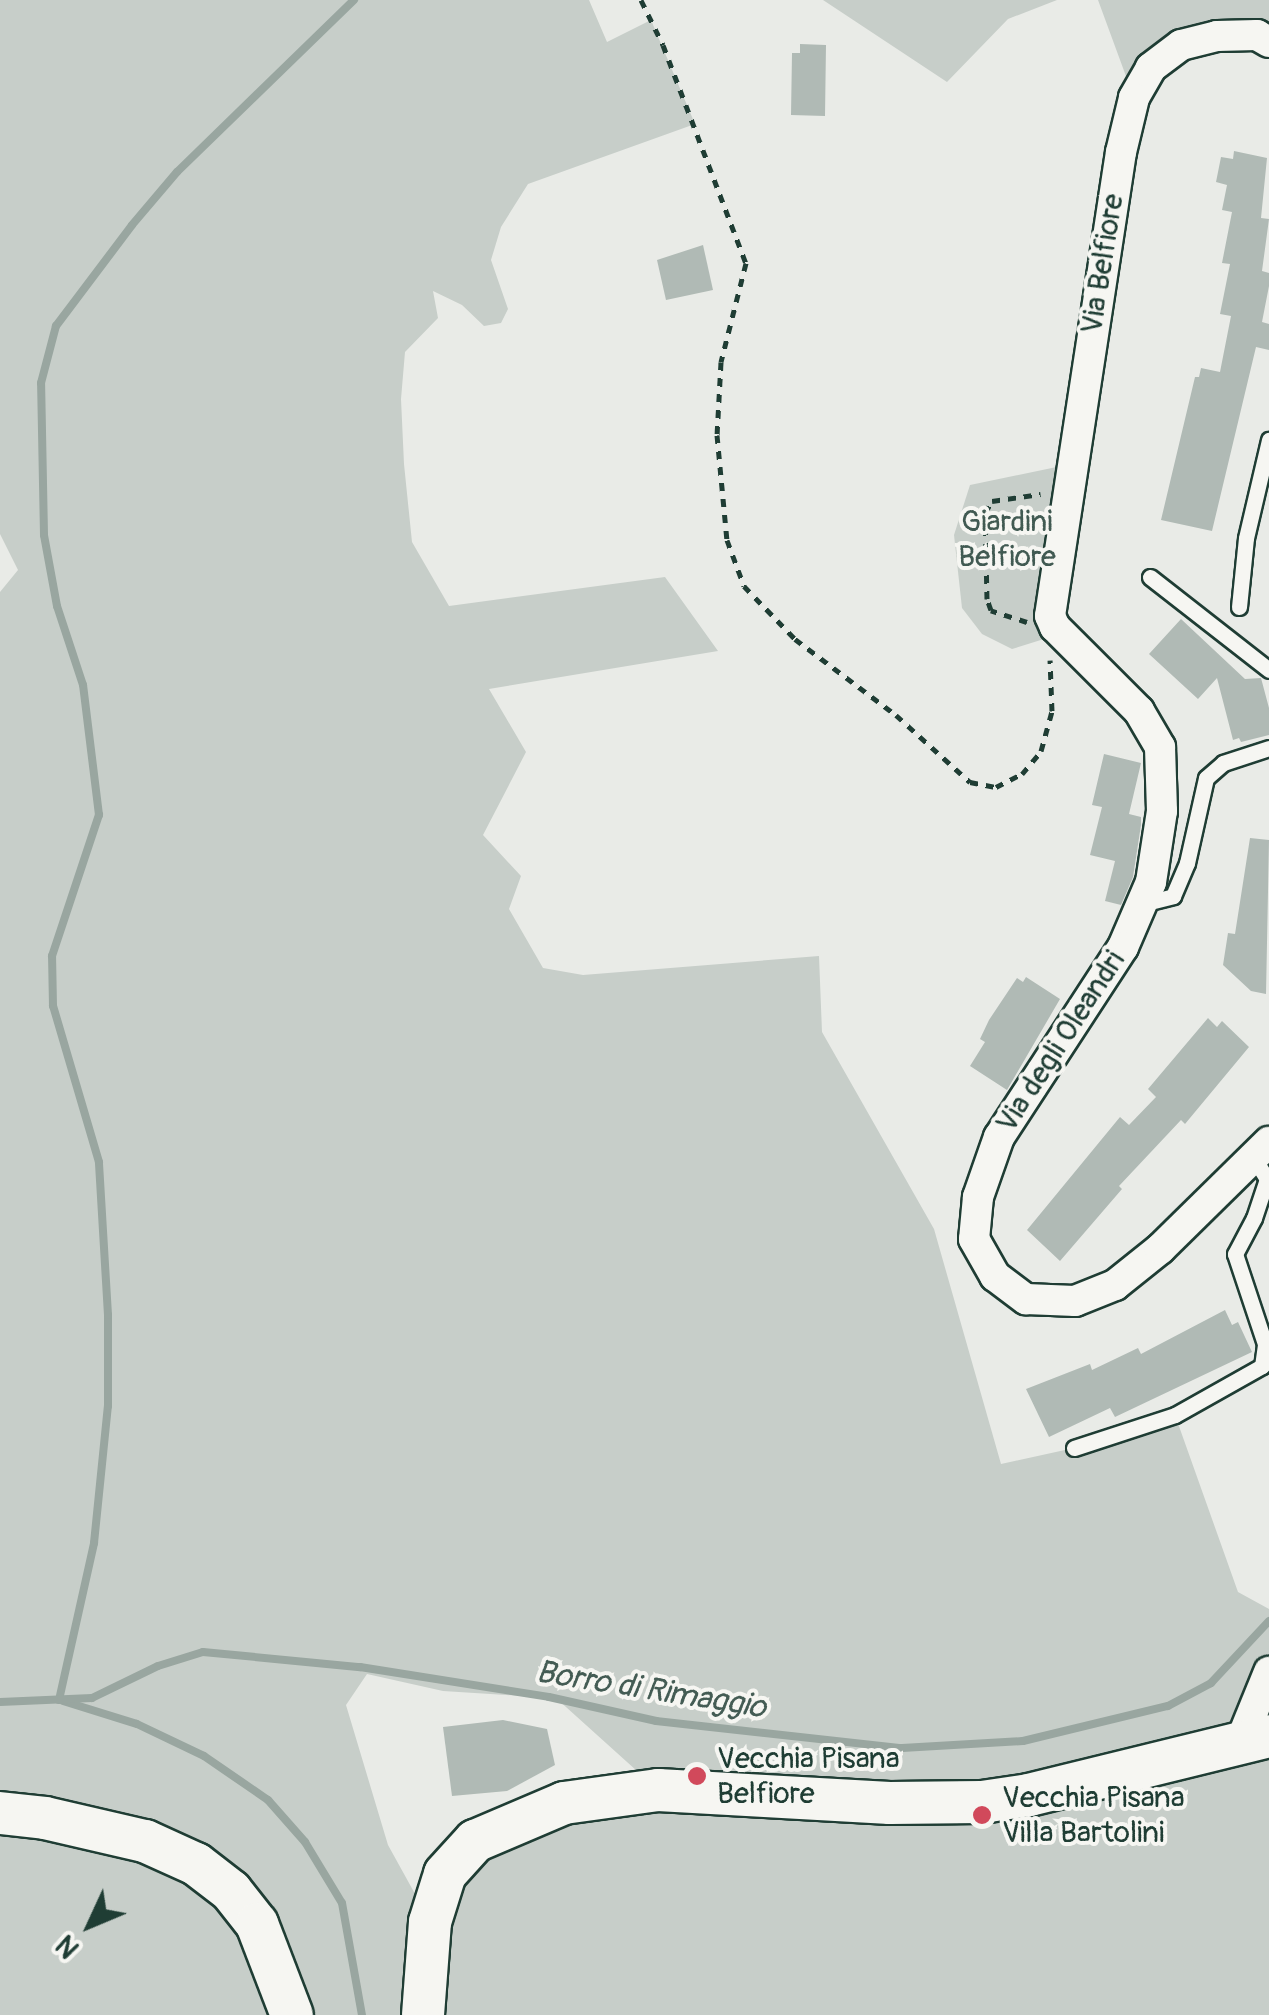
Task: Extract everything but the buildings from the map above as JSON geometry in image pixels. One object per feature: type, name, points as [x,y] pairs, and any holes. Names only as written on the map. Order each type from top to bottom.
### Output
[{"type":"main road","points":[[424,2015],[430,1922],[445,1874],[475,1841],[564,1803],[658,1790],[890,1803],[982,1802],[1029,1795],[1259,1719]]},
{"type":"main road","points":[[0,1813],[44,1818],[146,1841],[196,1864],[232,1891],[257,1924],[292,2015]]},
{"type":"street","name":"Via Belfiore","points":[[1054,628],[1051,592],[1121,152],[1134,98],[1151,68],[1181,45],[1217,36],[1258,35],[1269,42]]},
{"type":"street","name":"Via degli Oleandri","points":[[1054,628],[1139,711],[1160,746],[1162,811],[1151,882],[1142,904],[1123,947],[999,1136],[978,1197],[974,1239],[994,1276],[1026,1299],[1074,1301],[1115,1285],[1183,1229],[1262,1150]]},
{"type":"street","points":[[1259,1719],[1269,1672]]},
{"type":"lane","points":[[1239,606],[1246,538],[1269,440]]},
{"type":"lane","points":[[1150,578],[1269,670]]},
{"type":"lane","points":[[1142,904],[1173,896],[1187,862],[1206,778],[1223,763],[1269,748]]},
{"type":"lane","name":"Via degli Oleandri","points":[[1074,1448],[1175,1416],[1262,1366],[1265,1344],[1235,1254],[1268,1179],[1262,1150]]},
{"type":"path","points":[[641,0],[736,226],[746,263],[721,362],[717,434],[728,540],[744,586],[795,639],[896,715],[970,782],[996,787],[1022,774],[1041,751],[1052,711],[1050,665],[1054,628],[991,610],[986,598],[985,514],[992,501],[1067,490]]},
{"type":"green space","points":[[0,0],[589,0],[607,42],[651,20],[695,124],[528,184],[501,227],[491,260],[508,309],[501,323],[484,326],[462,305],[433,291],[438,318],[405,352],[401,399],[412,542],[449,606],[665,577],[718,651],[489,689],[526,752],[483,835],[521,876],[509,909],[543,968],[583,975],[819,956],[822,1032],[934,1229],[1001,1464],[1074,1448],[1175,1415],[1238,1592],[1269,1609],[1269,1672],[1240,1742],[1269,1736],[1269,2015],[0,2015],[0,592],[18,570],[0,534]],"holes":[[[367,1674],[443,1691],[556,1698],[657,1789],[475,1841],[430,1921],[388,1845],[346,1705]]]},
{"type":"green space","points":[[823,0],[1057,0],[1008,19],[947,82]]},
{"type":"green space","points":[[1098,0],[1269,0],[1269,42],[1217,36],[1134,98]]},
{"type":"green space","name":"Giardini Belfiore","points":[[1071,464],[1044,639],[1012,649],[982,634],[962,608],[954,535],[970,485]]},
{"type":"waterway","points":[[59,1700],[94,1543],[108,1406],[108,1315],[99,1162],[53,1006],[52,956],[99,815],[83,685],[57,606],[44,535],[41,383],[56,326],[132,225],[177,172],[354,0]]},
{"type":"waterway","name":"Borro di Rimaggio","points":[[0,1702],[92,1698],[158,1666],[203,1652],[360,1667],[549,1697],[656,1721],[902,1748],[1023,1741],[1168,1706],[1211,1683],[1269,1621]]},
{"type":"waterway","points":[[63,1701],[137,1724],[204,1756],[268,1800],[305,1842],[342,1903],[362,2015]]},
{"type":"place","name":"Vecchia Pisana Belfiore","points":[[697,1776]]},
{"type":"place","name":"Vecchia Pisana Villa Bartolini","points":[[982,1815]]}]
